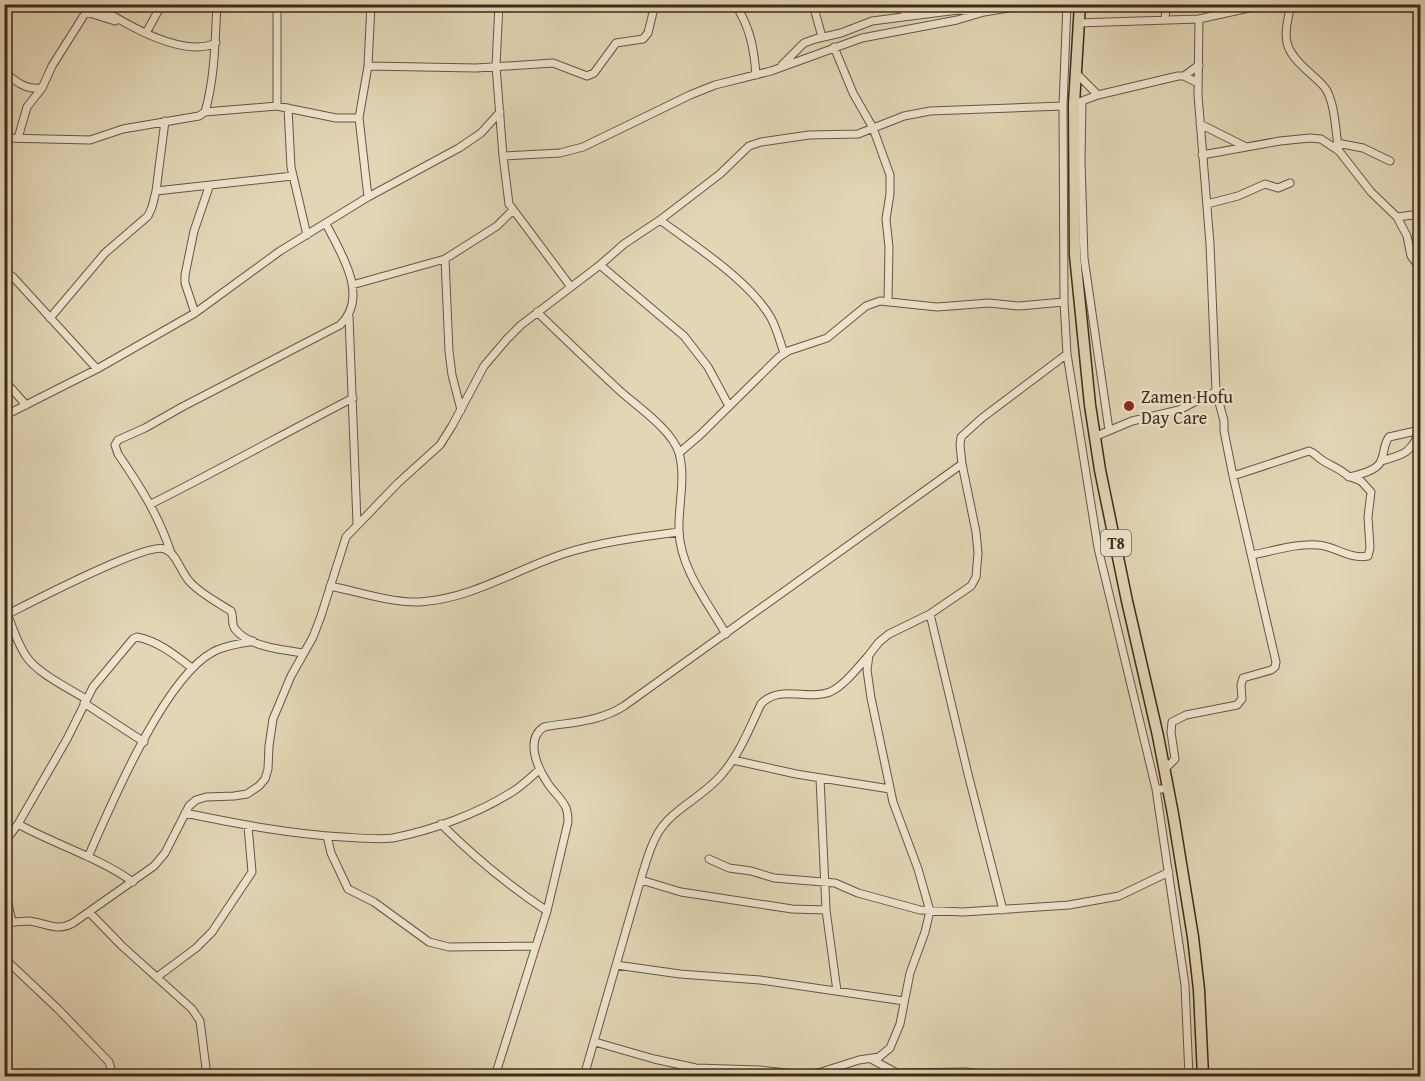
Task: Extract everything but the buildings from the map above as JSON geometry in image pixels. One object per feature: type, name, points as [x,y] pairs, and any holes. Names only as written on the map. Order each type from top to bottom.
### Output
[{"type":"main road","name":"T8","points":[[1080,4],[1073,103],[1075,255],[1094,437],[1127,601],[1169,789],[1193,937],[1199,990],[1203,1077]]},
{"type":"street","points":[[93,4],[126,24]]},
{"type":"street","points":[[146,33],[162,4]]},
{"type":"street","points":[[205,112],[215,56],[218,4]]},
{"type":"street","points":[[276,106],[277,4]]},
{"type":"street","points":[[368,197],[360,118],[368,66],[371,4]]},
{"type":"street","points":[[499,4],[495,66],[509,204],[571,287]]},
{"type":"street","points":[[368,66],[428,68],[543,62],[557,63],[577,74],[588,76],[594,73],[616,43],[643,39],[648,33],[655,4]]},
{"type":"street","points":[[735,4],[753,43],[756,75]]},
{"type":"street","points":[[813,4],[822,37]]},
{"type":"street","points":[[889,4],[914,15]]},
{"type":"street","points":[[503,156],[560,153],[583,147],[715,85],[756,75],[862,38],[1033,4]]},
{"type":"street","points":[[1067,4],[1073,103],[1081,161],[1084,258],[1109,430]]},
{"type":"street","points":[[1165,20],[1166,4]]},
{"type":"street","points":[[1078,23],[1199,19],[1268,4]]},
{"type":"street","points":[[1291,4],[1286,31],[1287,47],[1300,65],[1328,92],[1338,147],[1371,192],[1397,217],[1407,236],[1411,255],[1420,268]]},
{"type":"street","points":[[1406,4],[1420,13]]},
{"type":"street","points":[[18,138],[27,107],[42,88],[52,66],[87,8],[167,41],[206,47],[216,43]]},
{"type":"street","points":[[781,67],[804,43],[841,33],[872,21],[958,10],[984,12]]},
{"type":"street","points":[[1165,769],[1175,759],[1171,732],[1172,722],[1186,715],[1237,705],[1242,699],[1243,678],[1275,668],[1276,660],[1233,476],[1224,421],[1216,391],[1210,244],[1198,83],[1199,19]]},
{"type":"street","points":[[206,47],[215,56]]},
{"type":"street","points":[[834,47],[853,93],[873,128],[891,184],[886,219],[889,248],[888,301]]},
{"type":"street","points":[[4,884],[8,923],[30,921],[63,928],[154,866],[165,853],[185,813],[196,800],[206,797],[247,794],[260,786],[268,769],[268,746],[273,719],[291,676],[321,616],[346,537],[357,523],[440,444],[484,366],[507,339],[537,312],[624,244],[660,220],[720,174],[749,146],[809,135],[858,134],[904,116],[930,111],[1073,103],[1098,95],[1184,76],[1199,65]]},
{"type":"street","points":[[4,72],[25,87],[42,88]]},
{"type":"street","points":[[1075,72],[1098,95]]},
{"type":"street","points":[[1184,76],[1198,83]]},
{"type":"street","points":[[1073,103],[1064,302],[1067,354],[1098,548],[1156,789],[1185,985],[1189,1077]]},
{"type":"street","points":[[4,138],[90,140],[123,129],[195,117],[205,112],[276,106],[326,116],[360,118]]},
{"type":"street","points":[[288,108],[288,135],[293,176],[307,235]]},
{"type":"street","points":[[4,416],[97,369],[195,313],[260,265],[307,235],[368,197],[459,148],[481,133],[500,112]]},
{"type":"street","points":[[50,318],[105,253],[148,216],[156,191],[165,121]]},
{"type":"street","points":[[1200,124],[1247,148]]},
{"type":"street","points":[[1202,155],[1310,138],[1322,139],[1338,147],[1363,148],[1390,161]]},
{"type":"street","points":[[156,191],[293,176]]},
{"type":"street","points":[[1207,204],[1238,196],[1265,184],[1278,188],[1290,183]]},
{"type":"street","points":[[195,313],[184,282],[184,275],[194,231],[209,186]]},
{"type":"street","points":[[352,285],[445,259],[496,226],[513,210]]},
{"type":"street","points":[[1397,217],[1420,214]]},
{"type":"street","points":[[660,220],[747,288],[772,320],[784,353]]},
{"type":"street","points":[[326,224],[348,268],[352,285],[353,302],[350,317],[357,523]]},
{"type":"street","points":[[445,259],[449,351],[452,375],[461,410]]},
{"type":"street","points":[[600,265],[690,344],[708,367],[729,406]]},
{"type":"street","points":[[4,270],[97,369]]},
{"type":"street","points":[[679,453],[784,353],[827,338],[866,306],[880,301],[937,306],[989,303],[1019,306],[1064,302]]},
{"type":"street","points":[[537,312],[651,416],[674,443],[679,453],[681,550],[726,634]]},
{"type":"street","points":[[253,642],[235,629],[231,611],[189,581],[171,553],[151,504],[118,454],[115,445],[118,440],[340,325],[350,317]]},
{"type":"street","points":[[584,1077],[641,880],[658,832],[722,775],[733,760],[766,698],[792,693],[816,694],[839,687],[889,634],[930,614],[971,586],[976,577],[978,553],[962,464],[961,437],[968,429],[1067,354]]},
{"type":"street","points":[[4,380],[26,405]]},
{"type":"street","points":[[1094,437],[1132,421],[1179,410],[1216,391]]},
{"type":"street","points":[[151,504],[353,398]]},
{"type":"street","points":[[1349,477],[1363,473],[1381,461],[1408,452],[1420,430]]},
{"type":"street","points":[[1381,461],[1383,447],[1389,437],[1420,430]]},
{"type":"street","points":[[1233,476],[1309,451],[1321,460],[1337,467],[1349,477],[1361,481],[1371,492],[1368,517],[1370,548],[1368,556],[1354,556],[1316,544],[1252,555]]},
{"type":"street","points":[[495,1077],[547,911],[568,814],[564,803],[546,781],[540,769],[534,742],[539,730],[544,727],[595,720],[609,715],[647,691],[962,464]]},
{"type":"street","points":[[330,586],[405,602],[433,601],[473,591],[546,561],[596,545],[679,532]]},
{"type":"street","points":[[8,614],[150,549],[163,548],[171,553]]},
{"type":"street","points":[[4,604],[22,649],[29,660],[144,742]]},
{"type":"street","points":[[930,614],[1003,910]]},
{"type":"street","points":[[4,843],[18,824],[101,676],[137,637],[168,650],[192,668]]},
{"type":"street","points":[[88,857],[119,787],[152,724],[179,683],[192,668],[213,651],[253,642],[304,653]]},
{"type":"street","points":[[595,1042],[676,1065],[714,1070],[760,1070],[807,1075],[885,1054],[894,1042],[910,973],[930,911],[890,789],[871,698],[867,670],[869,655]]},
{"type":"street","points":[[733,760],[820,778],[890,789]]},
{"type":"street","points":[[185,813],[248,826],[327,836],[392,838],[441,824],[489,805],[514,792],[540,769]]},
{"type":"street","points":[[820,778],[826,910],[837,991]]},
{"type":"street","points":[[1156,789],[1169,789]]},
{"type":"street","points":[[18,824],[47,840],[118,871],[133,882]]},
{"type":"street","points":[[441,824],[494,873],[547,911]]},
{"type":"street","points":[[157,977],[196,948],[212,932],[252,872],[248,826]]},
{"type":"street","points":[[327,836],[331,854],[348,889],[374,902],[429,942],[449,947],[536,946]]},
{"type":"street","points":[[709,860],[729,868],[751,871],[774,878],[835,883],[858,893],[930,911],[963,912],[1069,905],[1123,895],[1169,872]]},
{"type":"street","points":[[641,880],[681,892],[792,909],[826,910]]},
{"type":"street","points":[[89,912],[122,946],[192,1009],[200,1022],[207,1077]]},
{"type":"street","points":[[4,958],[109,1062],[113,1077]]},
{"type":"street","points":[[616,965],[680,974],[760,980],[904,1001]]},
{"type":"street","points":[[871,1059],[897,1073],[957,1071],[983,1072],[1006,1077]]},
{"type":"street","points":[[4,1066],[14,1077]]},
{"type":"place","name":"Zamen Hofu Day Care","points":[[1129,406]]}]
